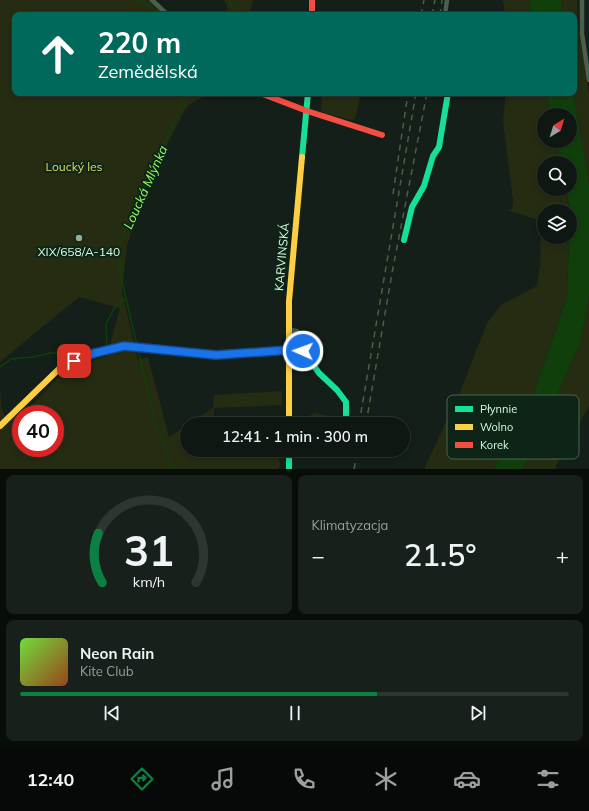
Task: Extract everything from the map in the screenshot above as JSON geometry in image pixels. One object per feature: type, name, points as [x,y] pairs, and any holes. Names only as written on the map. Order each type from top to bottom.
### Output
[{"type":"street","points":[[152,0],[165,12]]},
{"type":"street","points":[[312,0],[312,12]]},
{"type":"street","points":[[445,12],[447,0]]},
{"type":"street","points":[[582,0],[582,34],[589,80]]},
{"type":"street","points":[[268,96],[307,111],[382,135]]},
{"type":"street","name":"KARVINSKÁ","points":[[289,417],[288,330],[293,250],[308,96]]},
{"type":"street","points":[[404,240],[412,207],[424,186],[433,156],[439,147],[448,96]]},
{"type":"street","points":[[288,330],[297,332],[302,338],[303,351],[319,373],[346,402],[347,417]]},
{"type":"street","points":[[0,426],[10,418],[62,365],[95,353],[124,346],[216,355],[289,350],[303,351]]},
{"type":"street","points":[[289,457],[289,469]]},
{"type":"green space","name":"Loucký les","points":[[0,0],[152,0],[165,12],[12,12],[12,96],[205,96],[187,106],[147,184],[127,246],[122,291],[138,360],[148,357],[169,437],[180,430],[180,457],[278,457],[280,464],[279,469],[0,469],[0,386],[1,407],[4,415],[12,416],[12,457],[64,457],[64,405],[31,405],[65,370],[107,356],[120,308],[79,297],[0,362]]},
{"type":"green space","points":[[224,0],[253,0],[250,12],[228,12]]},
{"type":"green space","points":[[503,0],[529,0],[531,12],[505,12]]},
{"type":"green space","points":[[561,0],[577,0],[578,26],[589,94],[589,184],[577,116],[577,108],[576,108],[574,96],[577,96],[577,12],[562,12]]},
{"type":"green space","points":[[322,96],[360,96],[355,119],[351,120],[324,113],[321,110]]},
{"type":"green space","points":[[506,96],[548,96],[550,108],[537,108],[537,148],[558,148],[559,156],[537,156],[537,196],[567,196],[568,204],[537,204],[537,220],[508,210],[512,209],[513,201],[503,121]]},
{"type":"green space","points":[[540,244],[569,244],[567,297],[533,395],[459,395],[487,323],[501,305],[537,286],[540,266]]},
{"type":"green space","points":[[589,295],[589,406],[579,424],[579,395],[557,395],[581,340]]},
{"type":"green space","points":[[282,391],[282,405],[214,408],[213,417],[200,417],[213,408],[214,395]]},
{"type":"green space","points":[[315,413],[335,417],[307,417]]},
{"type":"green space","points":[[447,420],[447,459],[501,459],[493,469],[424,469]]},
{"type":"green space","points":[[527,459],[559,459],[556,465],[556,469],[522,469]]},
{"type":"shaded area","points":[[529,0],[561,0],[562,12],[531,12]]},
{"type":"shaded area","points":[[548,96],[574,96],[576,108],[550,108]]},
{"type":"shaded area","points":[[577,116],[589,184],[589,295],[581,340],[557,395],[533,395],[567,297],[569,244],[577,244],[577,204],[569,204],[567,196],[577,196],[577,156],[559,156],[558,148],[577,148]]},
{"type":"shaded area","points":[[501,459],[527,459],[522,469],[493,469]]},
{"type":"waterway","points":[[136,0],[143,2],[157,12]]},
{"type":"waterway","name":"Loucká Mlýnka","points":[[229,0],[234,12]]},
{"type":"waterway","name":"Loucká Mlýnka","points":[[137,345],[120,273],[120,246],[128,220],[144,190],[186,96]]},
{"type":"waterway","points":[[101,348],[107,347],[106,324],[115,307],[126,298]]},
{"type":"waterway","name":"Loucká Mlýnka","points":[[138,349],[155,423],[174,469]]},
{"type":"waterway","points":[[0,367],[11,359],[33,357],[50,353],[86,353]]},
{"type":"railway","points":[[422,12],[424,0]]},
{"type":"railway","points":[[433,12],[435,0]]},
{"type":"railway","points":[[440,12],[442,0]]},
{"type":"railway","points":[[393,194],[408,96]]},
{"type":"railway","points":[[360,417],[415,96]]},
{"type":"railway","points":[[367,417],[392,273],[426,96]]},
{"type":"railway","points":[[354,469],[357,457]]},
{"type":"traffic: fast","points":[[302,157],[308,96]]},
{"type":"traffic: fast","points":[[404,240],[412,207],[424,186],[433,156],[439,147],[448,96]]},
{"type":"traffic: fast","points":[[130,347],[216,355],[289,350],[303,351],[319,373],[337,390],[346,402],[346,417]]},
{"type":"traffic: fast","points":[[289,457],[289,469]]},
{"type":"traffic: slow","points":[[289,417],[289,301],[302,157]]},
{"type":"traffic: slow","points":[[0,426],[63,365],[95,353],[124,346],[130,347]]},
{"type":"traffic: jam","points":[[312,0],[312,12]]},
{"type":"traffic: jam","points":[[268,96],[307,111],[382,135]]},
{"type":"place","name":"XIX/658/A-140","points":[[79,238]]},
{"type":"route","points":[[74,361],[95,353],[124,346],[216,355],[289,350],[303,351]]}]
